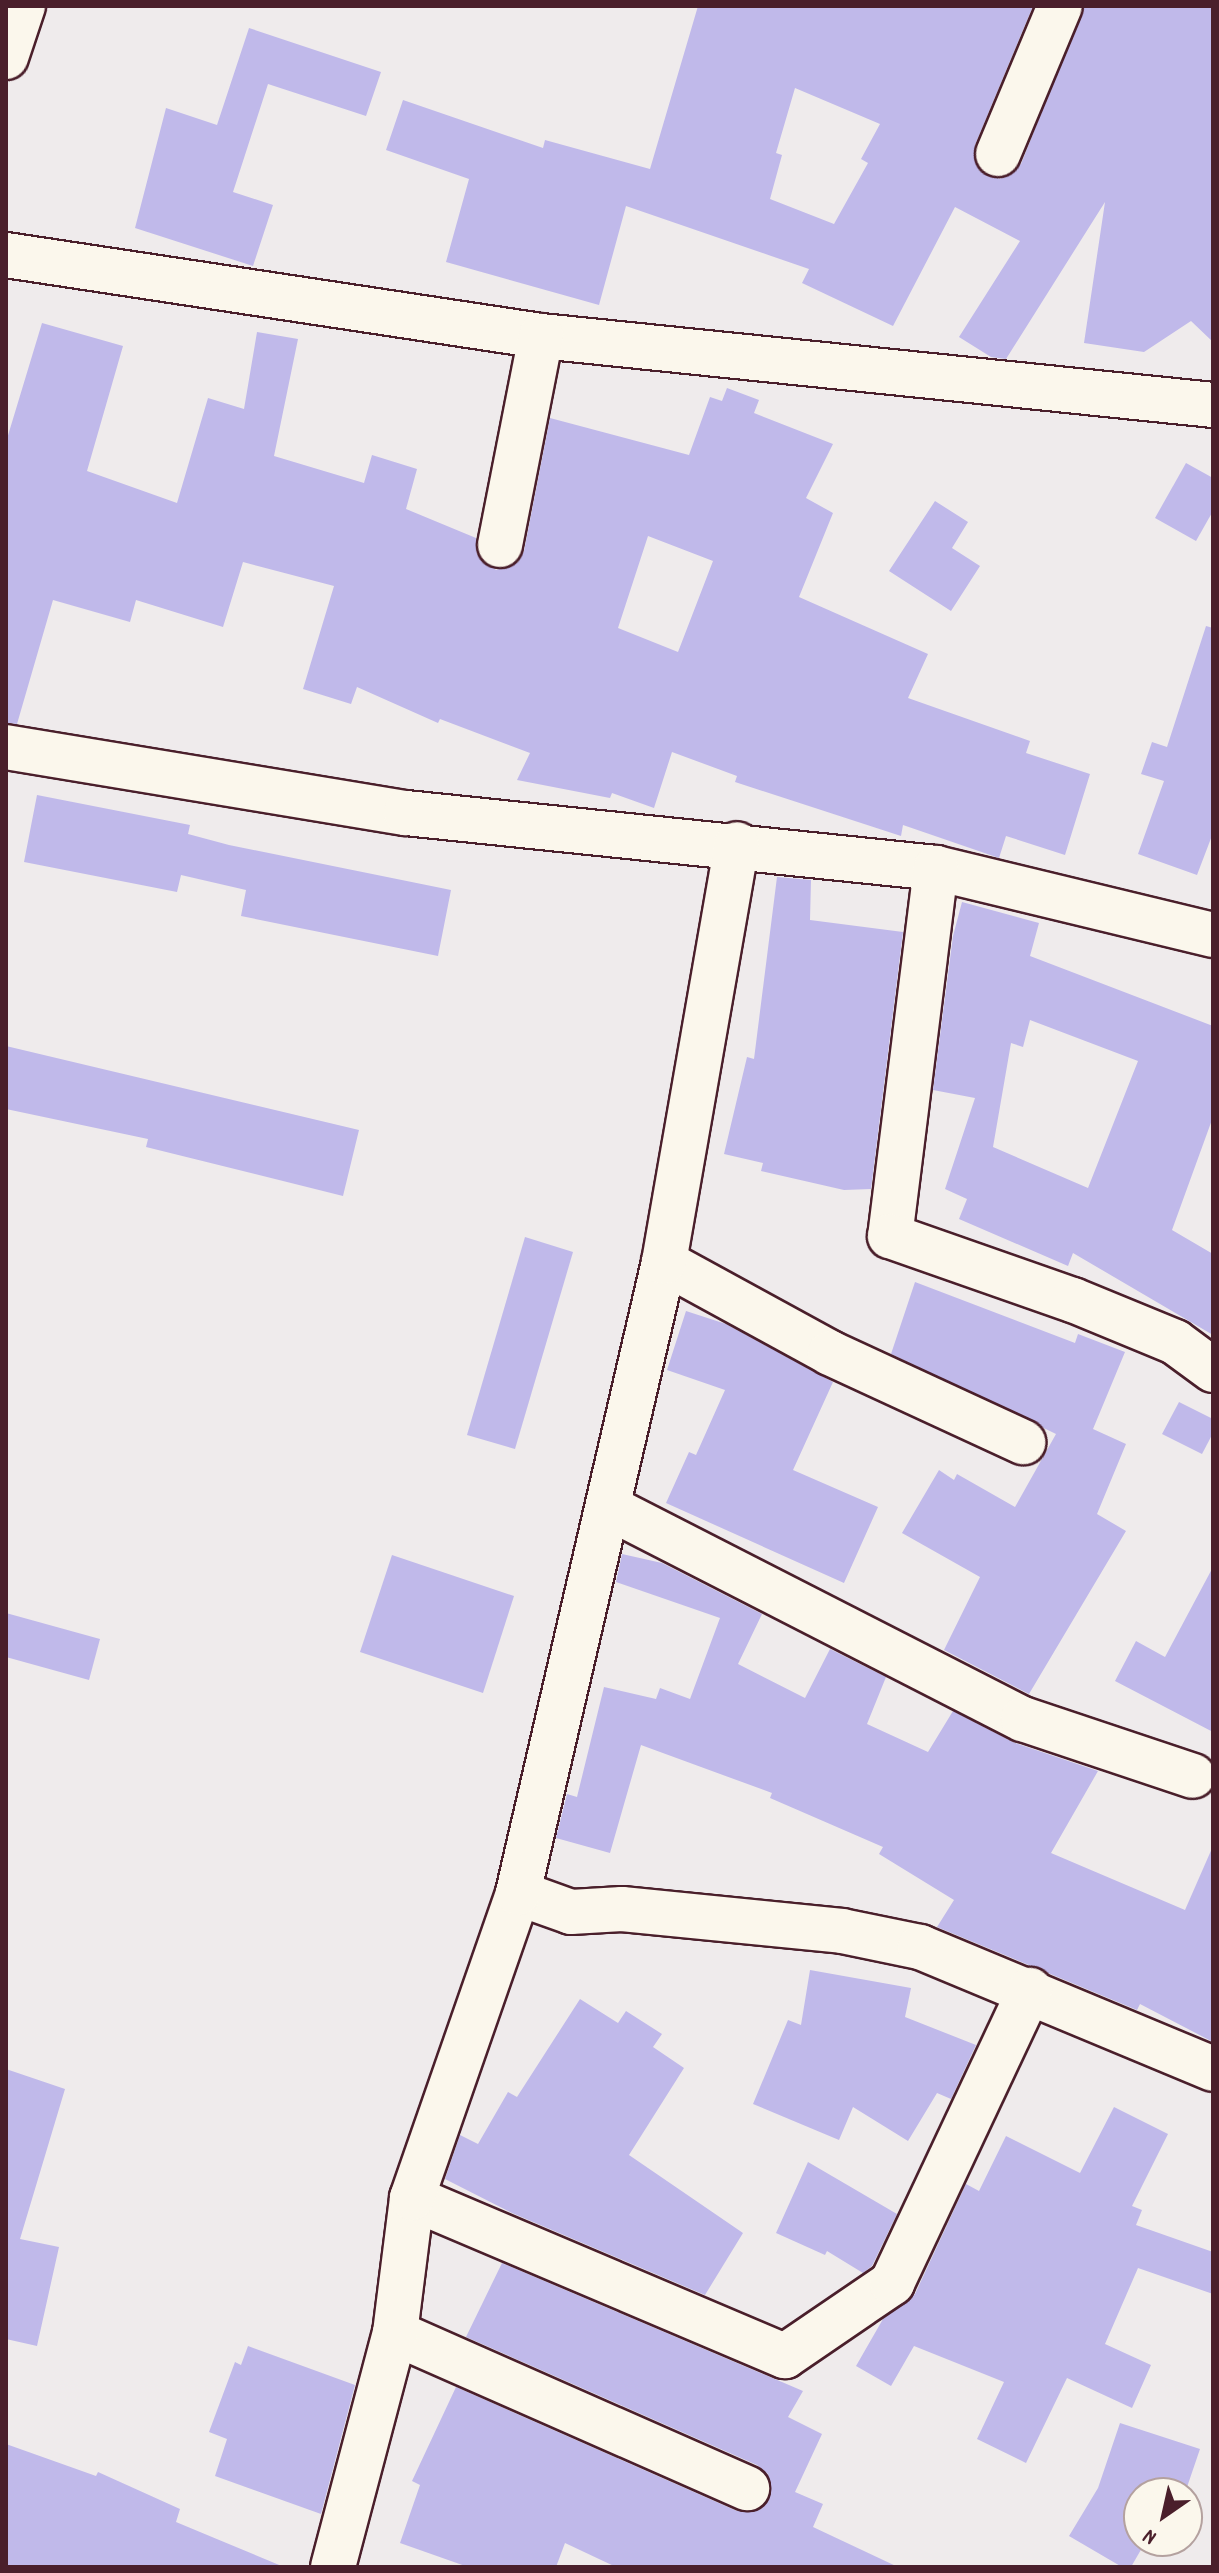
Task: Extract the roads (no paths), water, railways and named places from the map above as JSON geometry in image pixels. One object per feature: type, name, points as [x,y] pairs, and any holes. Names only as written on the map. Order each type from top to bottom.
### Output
[{"type":"street","points":[[6,57],[23,6]]},
{"type":"street","points":[[998,154],[1060,6]]},
{"type":"street","points":[[6,255],[541,336],[1213,405]]},
{"type":"street","points":[[500,545],[541,336]]},
{"type":"street","points":[[6,747],[406,813],[737,844],[936,868],[1213,935]]},
{"type":"street","points":[[333,2567],[395,2333],[412,2198],[518,1893],[664,1262],[737,844]]},
{"type":"street","points":[[936,868],[890,1236],[1073,1300],[1175,1342],[1213,1370]]},
{"type":"street","points":[[664,1262],[830,1353],[1023,1442]]},
{"type":"street","points":[[608,1507],[1023,1719],[1193,1776]]},
{"type":"street","points":[[518,1893],[571,1912],[622,1909],[842,1931],[920,1947],[1030,1990],[1213,2069]]},
{"type":"street","points":[[412,2198],[785,2356],[892,2283],[1030,1990]]},
{"type":"street","points":[[395,2333],[747,2488]]}]
